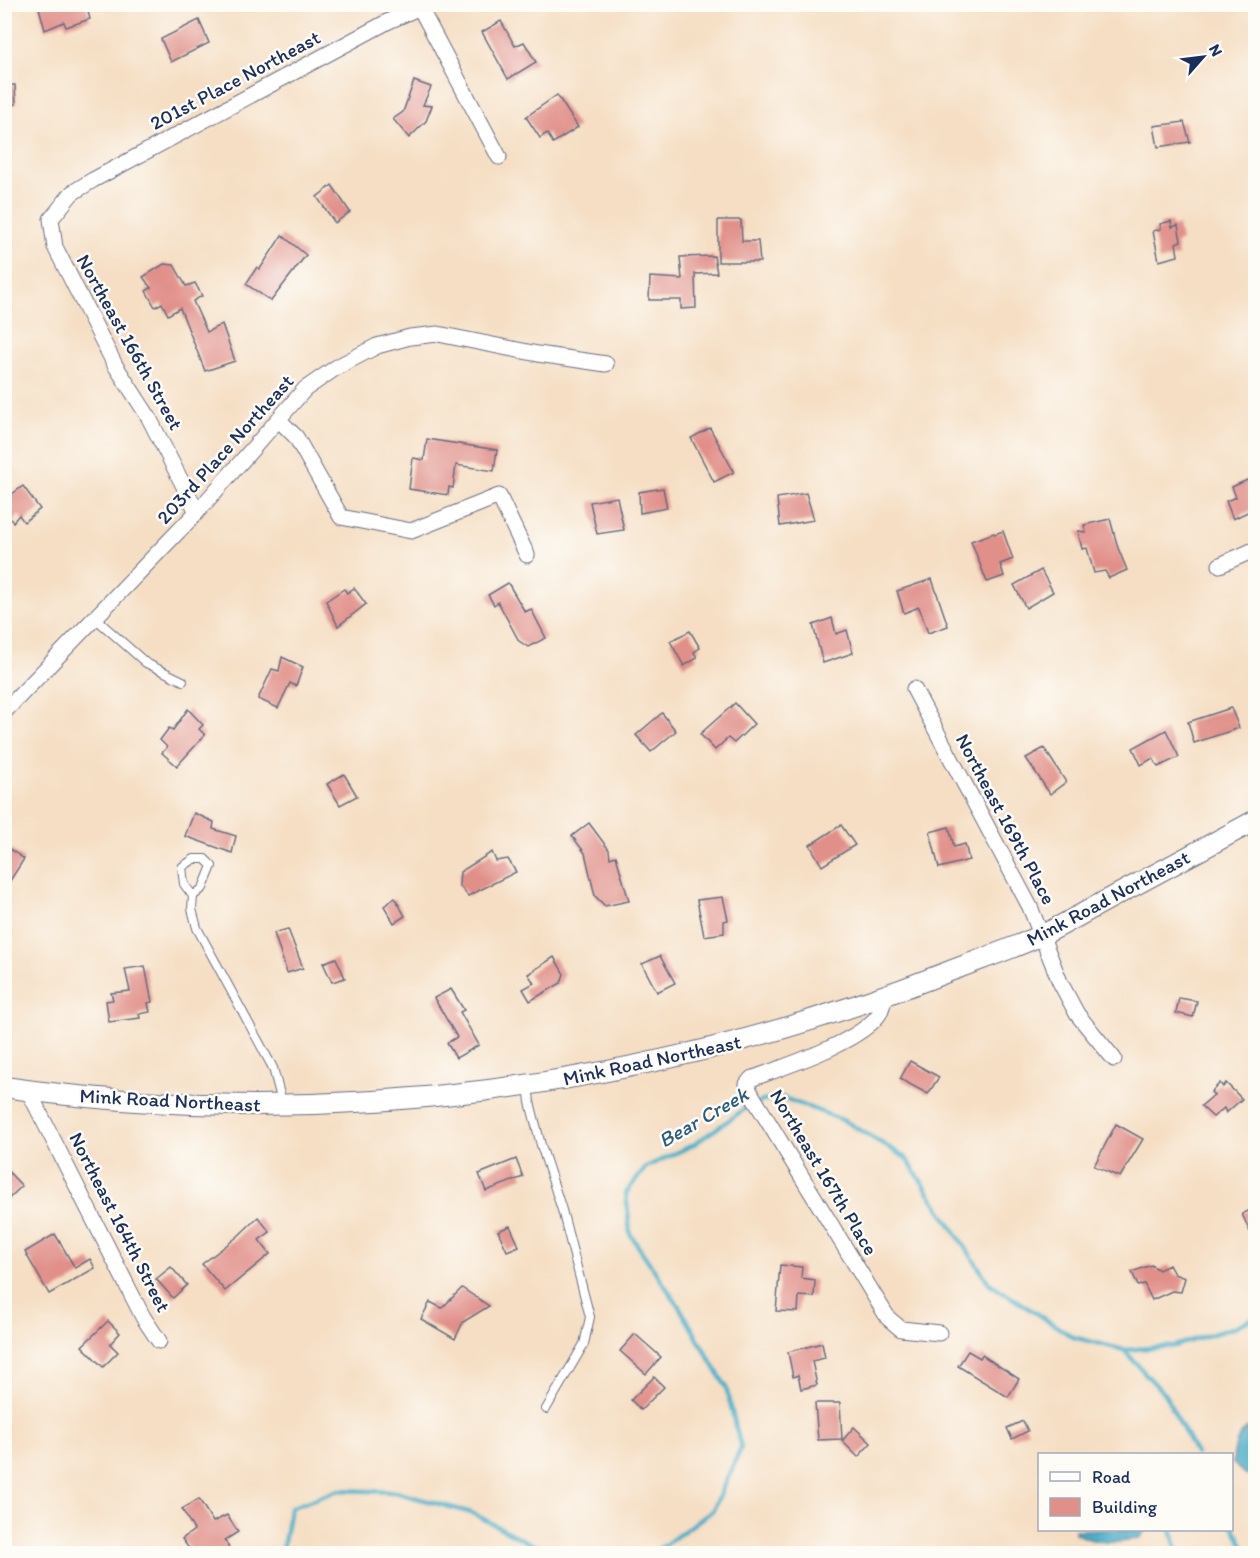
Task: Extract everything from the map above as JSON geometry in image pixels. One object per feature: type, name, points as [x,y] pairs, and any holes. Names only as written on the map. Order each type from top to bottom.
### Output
[{"type":"street","points":[[419,6],[499,157]]},
{"type":"street","name":"201st Place Northeast","points":[[72,193],[419,6]]},
{"type":"street","name":"Northeast 166th Street","points":[[72,193],[51,219],[55,247],[115,365],[148,416],[197,512]]},
{"type":"street","name":"203rd Place Northeast","points":[[4,712],[197,512],[306,389],[337,367],[377,346],[410,337],[438,334],[538,354],[606,364]]},
{"type":"street","points":[[279,420],[296,437],[341,517],[411,531],[499,496],[527,555]]},
{"type":"street","points":[[1220,565],[1256,549]]},
{"type":"street","name":"Northeast 169th Place","points":[[914,689],[1030,907],[1060,982],[1077,1014],[1114,1059]]},
{"type":"street","name":"Mink Road Northeast","points":[[4,1086],[141,1101],[283,1105],[351,1103],[437,1097],[528,1085],[632,1067],[736,1043],[885,997],[1042,935],[1256,820]]},
{"type":"street","name":"Northeast 167th Place","points":[[885,997],[878,1015],[863,1029],[829,1049],[751,1079],[747,1084],[888,1318],[901,1329],[939,1333]]},
{"type":"street","name":"Northeast 164th Street","points":[[28,1090],[143,1317],[159,1341]]},
{"type":"lane","points":[[95,618],[146,663],[183,681]]},
{"type":"lane","points":[[193,896],[203,888],[212,866],[205,859],[194,859],[182,867],[184,884],[193,896],[192,909],[197,928],[273,1068],[283,1105]]},
{"type":"lane","points":[[528,1085],[541,1145],[562,1210],[590,1317],[584,1344],[546,1409]]},
{"type":"water","points":[[1255,1424],[1255,1478],[1243,1473],[1233,1463],[1238,1439]]},
{"type":"water","points":[[1075,1531],[1144,1531],[1141,1537],[1116,1542],[1099,1541],[1075,1533]]},
{"type":"building","points":[[38,4],[86,4],[90,19],[66,27],[64,22],[45,30]]},
{"type":"building","points":[[199,20],[209,43],[171,62],[161,39]]},
{"type":"building","points":[[501,21],[515,46],[524,42],[536,62],[508,79],[482,32]]},
{"type":"building","points":[[414,81],[431,87],[423,105],[432,106],[426,121],[409,138],[393,119],[403,112]]},
{"type":"building","points":[[4,85],[15,85],[16,104],[4,106]]},
{"type":"building","points":[[557,95],[578,127],[553,143],[547,133],[540,138],[526,117]]},
{"type":"building","points":[[1184,122],[1190,142],[1158,147],[1154,126]]},
{"type":"building","points":[[332,185],[350,212],[335,223],[317,197]]},
{"type":"building","points":[[718,220],[741,220],[742,241],[758,241],[760,262],[718,262]]},
{"type":"building","points":[[1171,221],[1172,227],[1178,225],[1181,241],[1176,243],[1178,256],[1159,261],[1153,231],[1161,229],[1160,224]]},
{"type":"building","points":[[282,235],[306,255],[271,301],[246,284],[257,267],[260,269]]},
{"type":"building","points":[[714,256],[717,273],[695,274],[696,308],[681,309],[681,300],[649,300],[650,277],[682,279],[680,257]]},
{"type":"building","points":[[164,264],[174,265],[186,286],[195,283],[202,296],[193,301],[207,332],[222,324],[235,361],[205,371],[180,308],[168,315],[162,303],[155,307],[146,291],[151,288],[143,277]]},
{"type":"building","points":[[710,428],[734,472],[714,482],[691,438]]},
{"type":"building","points":[[427,439],[497,450],[494,471],[456,465],[453,488],[449,487],[448,495],[409,489],[413,458],[424,460]]},
{"type":"building","points":[[1256,476],[1256,508],[1233,519],[1226,501],[1236,497],[1232,487]]},
{"type":"building","points":[[23,486],[40,509],[24,522],[19,515],[13,522],[4,511],[4,500]]},
{"type":"building","points":[[663,488],[667,508],[640,513],[639,492]]},
{"type":"building","points":[[806,493],[814,520],[780,526],[777,498]]},
{"type":"building","points":[[617,497],[624,530],[597,534],[590,502]]},
{"type":"building","points":[[1110,519],[1127,570],[1109,578],[1105,571],[1094,573],[1087,548],[1082,549],[1078,531],[1086,532],[1084,525]]},
{"type":"building","points":[[1003,531],[1013,559],[1000,564],[1004,576],[987,582],[971,541]]},
{"type":"building","points":[[1041,570],[1053,592],[1026,608],[1014,585]]},
{"type":"building","points":[[932,579],[948,626],[928,633],[919,607],[904,613],[897,591]]},
{"type":"building","points":[[508,583],[525,612],[531,609],[546,638],[528,647],[519,641],[498,602],[494,605],[488,595]]},
{"type":"building","points":[[354,588],[366,604],[338,626],[326,601],[344,589],[347,593]]},
{"type":"building","points":[[832,618],[836,634],[847,630],[853,653],[823,663],[813,625]]},
{"type":"building","points":[[690,631],[700,648],[694,652],[697,658],[684,666],[670,641]]},
{"type":"building","points":[[282,657],[303,667],[296,686],[290,683],[278,708],[258,699],[272,669],[279,671]]},
{"type":"building","points":[[735,703],[754,724],[734,743],[728,738],[715,750],[700,734]]},
{"type":"building","points":[[1231,708],[1239,728],[1194,743],[1188,722]]},
{"type":"building","points":[[188,709],[203,725],[199,729],[205,735],[177,766],[162,753],[167,747],[160,740],[169,728],[173,730]]},
{"type":"building","points":[[662,713],[676,731],[651,752],[636,735]]},
{"type":"building","points":[[1166,730],[1179,757],[1158,767],[1153,758],[1141,765],[1133,748]]},
{"type":"building","points":[[1044,748],[1066,782],[1050,794],[1026,758]]},
{"type":"building","points":[[344,774],[357,796],[340,805],[327,784]]},
{"type":"building","points":[[194,813],[214,822],[213,829],[236,836],[232,853],[185,836]]},
{"type":"building","points":[[589,823],[609,850],[610,858],[616,856],[629,901],[605,906],[595,896],[585,853],[572,836]]},
{"type":"building","points":[[841,825],[855,845],[822,866],[810,845]]},
{"type":"building","points":[[949,827],[954,847],[965,844],[969,860],[939,868],[930,832]]},
{"type":"building","points":[[4,845],[24,859],[4,890]]},
{"type":"building","points":[[492,852],[496,861],[508,859],[516,872],[468,896],[459,885],[460,872]]},
{"type":"building","points":[[723,897],[728,920],[724,921],[724,933],[704,936],[697,900]]},
{"type":"building","points":[[395,898],[405,916],[394,923],[384,906]]},
{"type":"building","points":[[288,929],[303,968],[287,973],[274,933]]},
{"type":"building","points":[[660,956],[675,983],[657,992],[642,964]]},
{"type":"building","points":[[554,957],[564,974],[561,983],[530,1001],[523,989],[534,983],[528,974]]},
{"type":"building","points":[[336,958],[345,978],[332,982],[323,963]]},
{"type":"building","points":[[145,966],[152,1002],[148,1003],[150,1012],[139,1014],[140,1018],[109,1022],[106,1001],[113,1000],[111,993],[130,991],[125,969]]},
{"type":"building","points":[[451,989],[464,1010],[460,1012],[479,1045],[456,1058],[447,1043],[457,1037],[434,998]]},
{"type":"building","points":[[1179,998],[1197,1001],[1193,1017],[1176,1013]]},
{"type":"building","points":[[910,1061],[939,1077],[928,1094],[900,1079]]},
{"type":"building","points":[[1220,1083],[1223,1087],[1226,1083],[1242,1099],[1226,1113],[1224,1108],[1213,1117],[1201,1106],[1214,1095],[1211,1092]]},
{"type":"building","points":[[1116,1124],[1143,1139],[1120,1177],[1094,1166]]},
{"type":"building","points":[[516,1159],[523,1177],[486,1191],[479,1174]]},
{"type":"building","points":[[4,1167],[22,1186],[4,1203]]},
{"type":"building","points":[[1256,1207],[1256,1245],[1242,1214]]},
{"type":"building","points":[[258,1217],[270,1232],[259,1240],[270,1254],[225,1291],[202,1264],[237,1237]]},
{"type":"building","points":[[510,1226],[519,1246],[507,1251],[498,1231]]},
{"type":"building","points":[[55,1234],[75,1268],[90,1259],[95,1268],[49,1294],[25,1252]]},
{"type":"building","points":[[780,1265],[802,1267],[801,1278],[815,1280],[814,1297],[799,1296],[798,1312],[776,1311]]},
{"type":"building","points":[[1151,1265],[1159,1270],[1169,1265],[1174,1274],[1185,1278],[1181,1292],[1172,1291],[1152,1300],[1144,1284],[1138,1286],[1132,1272]]},
{"type":"building","points":[[171,1267],[187,1285],[173,1298],[156,1279]]},
{"type":"building","points":[[462,1288],[489,1306],[463,1322],[455,1339],[421,1319],[430,1302],[442,1308]]},
{"type":"building","points":[[108,1321],[120,1333],[110,1344],[118,1352],[103,1367],[82,1346]]},
{"type":"building","points":[[635,1334],[661,1357],[646,1374],[620,1351]]},
{"type":"building","points":[[822,1343],[825,1358],[812,1361],[817,1385],[801,1389],[798,1375],[793,1377],[788,1352]]},
{"type":"building","points":[[968,1351],[980,1358],[982,1355],[1019,1379],[1008,1397],[958,1366]]},
{"type":"building","points":[[654,1377],[664,1387],[641,1410],[631,1400]]},
{"type":"building","points":[[815,1403],[840,1403],[842,1439],[818,1440]]},
{"type":"building","points":[[1023,1421],[1028,1431],[1012,1439],[1007,1428]]},
{"type":"building","points":[[854,1427],[871,1443],[858,1457],[842,1441]]},
{"type":"building","points":[[199,1499],[213,1522],[227,1515],[238,1532],[225,1540],[232,1554],[193,1554],[182,1539],[194,1530],[182,1509]]},
{"type":"waterway","name":"Bear Creek","points":[[638,1554],[655,1552],[713,1510],[741,1448],[726,1387],[680,1308],[630,1234],[626,1193],[646,1167],[693,1145],[746,1108],[768,1099],[784,1098],[845,1121],[906,1158],[989,1283],[1073,1337],[1124,1350],[1174,1346],[1232,1328],[1256,1317]]},
{"type":"waterway","points":[[1124,1350],[1165,1395],[1195,1453]]},
{"type":"waterway","name":"Bear Creek","points":[[282,1554],[290,1508],[339,1490],[395,1492],[472,1513],[537,1547],[565,1554]]},
{"type":"waterway","points":[[1233,1526],[1248,1554]]},
{"type":"waterway","points":[[1171,1531],[1178,1554]]}]
